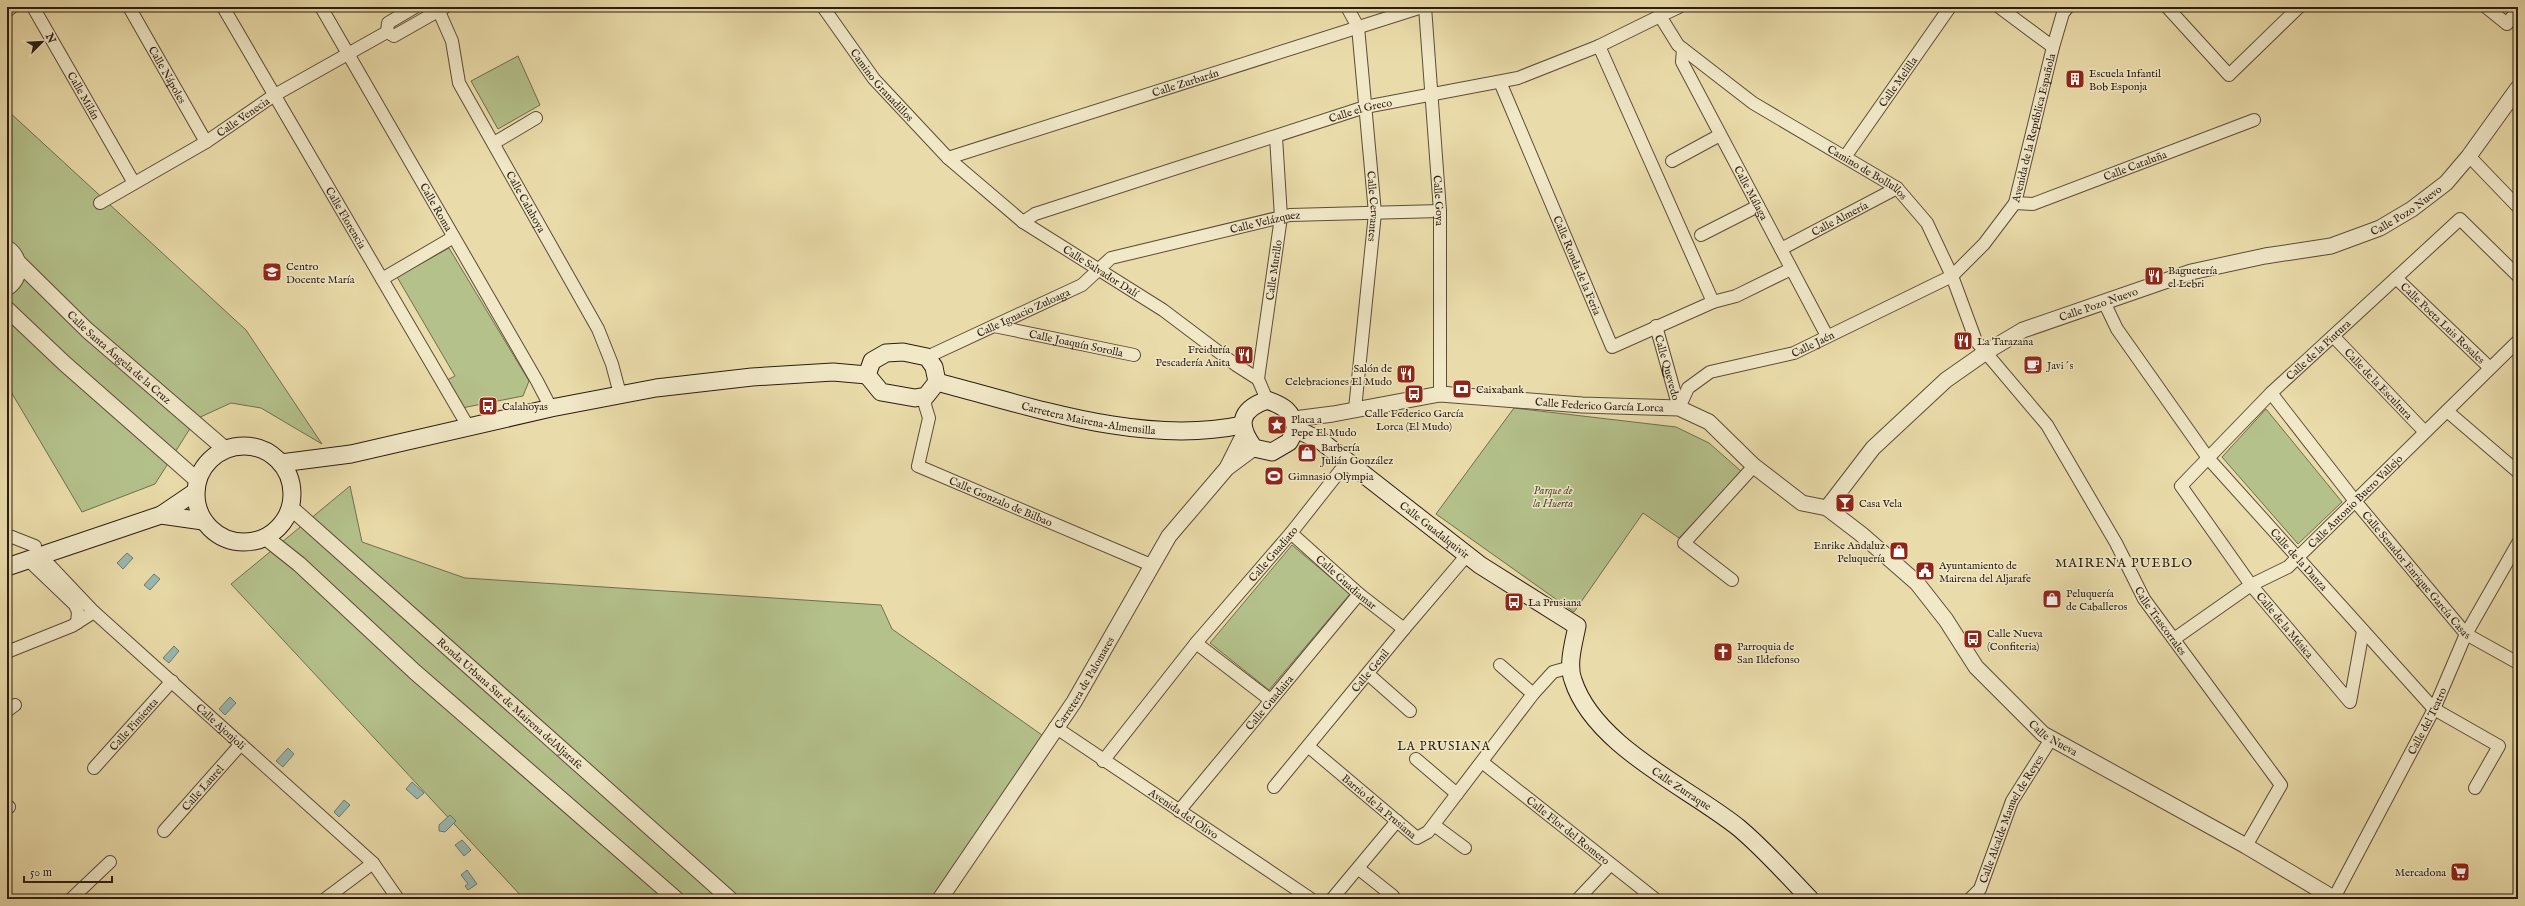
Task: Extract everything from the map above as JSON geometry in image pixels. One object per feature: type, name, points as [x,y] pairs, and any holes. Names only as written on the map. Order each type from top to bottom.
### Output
[{"type":"main road","points":[[281,463],[320,460],[620,394],[752,377],[833,372],[867,375],[881,392],[915,398],[926,396],[933,369],[903,352],[886,353],[872,361],[867,375]]},
{"type":"main road","name":"Carretera Mairena-Almensilla","points":[[933,369],[1085,420],[1166,431],[1243,430]]},
{"type":"main road","points":[[1268,400],[1285,406],[1295,424],[1289,442],[1272,452],[1254,448],[1243,430],[1246,414],[1254,405],[1268,400]]},
{"type":"main road","name":"Calle Guadalquivir","points":[[1295,424],[1321,441],[1480,565],[1577,626],[1571,667]]},
{"type":"main road","points":[[7,567],[35,554],[161,515],[196,486],[208,461],[225,449],[240,445],[255,446],[269,452],[281,463],[291,483],[290,507],[285,519],[276,530],[265,537],[248,542],[231,541],[215,533],[203,521],[197,507],[196,486]]},
{"type":"main road","points":[[291,483],[320,460]]},
{"type":"main road","points":[[161,515],[203,521]]},
{"type":"main road","points":[[7,555],[35,554]]},
{"type":"main road","name":"Calle Zurraque","points":[[1571,667],[1572,680],[1582,700],[1607,733],[1739,828],[1810,899]]},
{"type":"street","points":[[7,11],[12,7]]},
{"type":"street","name":"Calle Milán","points":[[33,7],[134,184]]},
{"type":"street","name":"Calle Nápoles","points":[[129,7],[206,142]]},
{"type":"street","name":"Calle Florencia","points":[[223,7],[273,96],[469,428]]},
{"type":"street","name":"Calle Roma","points":[[321,7],[452,238],[537,381],[551,408]]},
{"type":"street","name":"Calle Venecia","points":[[387,32],[388,23],[415,7]]},
{"type":"street","name":"Camino Granadillos","points":[[823,7],[874,79],[948,158]]},
{"type":"street","name":"Calle Cervantes","points":[[1347,7],[1358,27],[1375,213],[1355,409]]},
{"type":"street","name":"Calle Zurbarán","points":[[948,158],[1423,7]]},
{"type":"street","name":"Calle Goya","points":[[1423,7],[1432,93],[1440,212],[1440,394]]},
{"type":"street","name":"Calle el Greco","points":[[1023,222],[1035,214],[1365,107],[1432,93],[1518,78],[1599,46],[1679,7]]},
{"type":"street","name":"Calle Melilla","points":[[1845,157],[1950,7]]},
{"type":"street","points":[[1999,7],[2053,47]]},
{"type":"street","name":"Avenida de la República Española","points":[[1952,276],[1984,244],[2015,203],[2053,47],[2063,13],[2068,7]]},
{"type":"street","points":[[2167,7],[2229,74],[2299,7]]},
{"type":"street","points":[[2486,7],[2507,24],[2518,10]]},
{"type":"street","name":"Calle Venecia","points":[[387,32],[394,36],[440,8]]},
{"type":"street","name":"Calle Calahoya","points":[[440,8],[452,41],[459,83],[598,329],[612,364],[620,394]]},
{"type":"street","points":[[1660,16],[1678,45],[1683,49]]},
{"type":"street","name":"Calle Venecia","points":[[100,202],[206,142],[273,96],[387,32]]},
{"type":"street","points":[[1599,46],[1713,302]]},
{"type":"street","name":"Camino de Bollullos","points":[[1683,49],[1753,102],[1897,188],[1927,223],[1952,276],[1976,341],[1986,352]]},
{"type":"street","name":"Calle Málaga","points":[[1683,49],[1682,62],[1827,336]]},
{"type":"street","name":"Calle Ronda de la Feria","points":[[1500,82],[1612,347],[1656,326],[1713,302],[1736,296],[1791,269]]},
{"type":"street","name":"Calle Pozo Nuevo","points":[[1827,508],[1873,448],[1946,380],[1986,352],[2024,330],[2191,272],[2331,246],[2380,228],[2412,208],[2446,183],[2517,94]]},
{"type":"street","points":[[494,143],[536,118]]},
{"type":"street","name":"Calle Cataluña","points":[[2015,203],[2033,204],[2254,120]]},
{"type":"street","points":[[1672,161],[1720,135]]},
{"type":"street","name":"Calle Murillo","points":[[1258,379],[1281,217],[1276,137]]},
{"type":"street","points":[[2469,156],[2518,207]]},
{"type":"street","name":"Calle Salvador Dalí","points":[[948,158],[1023,222],[1163,310],[1236,365],[1258,379]]},
{"type":"street","name":"Calle Almería","points":[[1781,249],[1897,188]]},
{"type":"street","points":[[1701,235],[1758,206]]},
{"type":"street","name":"Calle Velázquez","points":[[1097,269],[1111,258],[1281,217],[1440,212]]},
{"type":"street","name":"Calle de la Pintura","points":[[2181,486],[2271,393],[2460,219],[2518,276]]},
{"type":"street","points":[[382,279],[452,238]]},
{"type":"street","name":"Calle Santa Ángela de la Cruz","points":[[7,248],[18,262],[87,330],[225,449]]},
{"type":"street","points":[[7,288],[16,279],[18,262]]},
{"type":"street","name":"Calle Ignacio Zuloaga","points":[[933,369],[944,349],[1082,285],[1097,269]]},
{"type":"street","name":"Calle Jaén","points":[[1679,408],[1688,388],[1710,372],[1794,353],[1952,276]]},
{"type":"street","name":"Calle Poeta Luis Rosales","points":[[2396,278],[2490,368]]},
{"type":"street","name":"Calle de la Danza","points":[[2104,302],[2117,328],[2208,458],[2299,556],[2363,631],[2434,709],[2499,746],[2475,788]]},
{"type":"street","points":[[7,309],[196,486]]},
{"type":"street","name":"Calle Joaquín Sorolla","points":[[994,326],[1134,355]]},
{"type":"street","name":"Calle Quevedo","points":[[1656,326],[1679,408]]},
{"type":"street","name":"Calle de la Escultura","points":[[2333,336],[2425,432]]},
{"type":"street","name":"Calle Antonio Buero Vallejo","points":[[2174,639],[2251,585],[2288,567],[2518,341]]},
{"type":"street","name":"Calle Trascorrales","points":[[1986,352],[2047,425],[2116,543],[2144,599],[2281,786],[2246,846]]},
{"type":"street","points":[[1258,379],[1268,400]]},
{"type":"street","name":"Calle Senador Enrique García Casas","points":[[2271,393],[2355,501],[2466,634],[2518,663]]},
{"type":"street","name":"Calle Federico García Lorca","points":[[1295,424],[1355,409],[1440,394],[1582,405],[1679,408],[1709,422],[1754,466],[1802,503],[1827,508]]},
{"type":"street","name":"Calle Gonzalo de Bilbao","points":[[926,396],[925,405],[929,418],[918,466],[1151,565]]},
{"type":"street","points":[[2447,411],[2518,472]]},
{"type":"street","name":"Carretera de Palomares","points":[[1227,468],[1243,430]]},
{"type":"street","name":"Carretera de Palomares","points":[[940,899],[1055,727],[1074,702],[1151,565],[1169,536],[1227,468],[1254,448]]},
{"type":"street","name":"Calle Guadiato","points":[[1103,761],[1196,643],[1290,533],[1347,462]]},
{"type":"street","points":[[1732,580],[1684,542],[1754,466]]},
{"type":"street","name":"Calle de la Música","points":[[2181,486],[2251,585],[2350,702],[2363,631]]},
{"type":"street","name":"Ronda Urbana Sur de Mairena delAljarafe","points":[[290,507],[730,899]]},
{"type":"street","name":"Calle Nueva","points":[[1827,508],[1861,534],[1917,583],[1946,620],[1976,667],[2043,734],[2246,846],[2334,899]]},
{"type":"street","name":"Calle Guadiamar","points":[[1290,533],[1359,594],[1404,629]]},
{"type":"street","name":"Calle Ajonjoli","points":[[7,536],[35,554],[94,612],[373,863],[398,899]]},
{"type":"street","points":[[265,537],[299,564],[415,672],[676,899]]},
{"type":"street","name":"Calle del Teatro","points":[[2334,899],[2434,709],[2466,634],[2518,543]]},
{"type":"street","name":"Calle Ajonjoli","points":[[35,554],[75,605],[78,612],[77,623]]},
{"type":"street","name":"Calle Genil","points":[[1274,787],[1309,747],[1404,629],[1467,555]]},
{"type":"street","name":"Calle Guadaira","points":[[1179,811],[1269,699],[1359,594]]},
{"type":"street","points":[[7,652],[77,623],[94,612]]},
{"type":"street","points":[[1196,643],[1269,699]]},
{"type":"street","points":[[1500,666],[1533,694]]},
{"type":"street","name":"Barrio de la Prusiana","points":[[1309,747],[1417,838],[1428,832],[1434,825],[1533,694],[1553,672],[1571,667]]},
{"type":"street","points":[[1368,674],[1410,711]]},
{"type":"street","name":"Calle Pimienta","points":[[94,768],[172,681]]},
{"type":"street","name":"Avenida del Olivo","points":[[1055,727],[1103,761],[1256,860],[1312,899]]},
{"type":"street","name":"Calle Alcalde Manuel de Reyes","points":[[1970,899],[1980,889],[2012,801],[2051,739]]},
{"type":"street","name":"Calle Laurel","points":[[164,831],[241,744]]},
{"type":"street","points":[[1416,759],[1457,794]]},
{"type":"street","name":"Calle Flor del Romero","points":[[1482,762],[1610,865],[1655,899]]},
{"type":"street","points":[[1332,899],[1359,869],[1397,821]]},
{"type":"street","points":[[1434,825],[1465,848]]},
{"type":"street","points":[[71,899],[110,862]]},
{"type":"street","points":[[325,899],[373,863]]},
{"type":"street","points":[[1578,899],[1610,865]]},
{"type":"street","points":[[1359,869],[1393,896]]},
{"type":"green space","points":[[518,56],[540,105],[498,129],[471,81]]},
{"type":"green space","points":[[7,110],[246,330],[322,444],[261,408],[231,403],[196,419],[155,484],[82,512],[7,385]]},
{"type":"green space","points":[[449,248],[529,381],[523,396],[462,408],[447,380],[455,376],[397,277]]},
{"type":"green space","name":"Parque de la Huerta","points":[[1514,408],[1676,427],[1709,443],[1742,472],[1679,538],[1643,513],[1574,612],[1436,514]]},
{"type":"green space","points":[[2266,409],[2342,502],[2298,544],[2222,457]]},
{"type":"green space","points":[[350,486],[362,542],[465,578],[881,605],[892,629],[1049,740],[940,899],[524,899],[231,584]]},
{"type":"green space","points":[[1292,545],[1350,594],[1269,690],[1210,643]]},
{"type":"water","points":[[127,553],[133,558],[123,569],[117,563]]},
{"type":"water","points":[[154,574],[160,579],[150,590],[144,585]]},
{"type":"water","points":[[174,646],[179,651],[169,663],[163,658]]},
{"type":"water","points":[[230,697],[236,703],[225,715],[219,709]]},
{"type":"water","points":[[288,748],[294,754],[283,767],[276,761]]},
{"type":"water","points":[[412,782],[424,793],[417,799],[406,789]]},
{"type":"water","points":[[344,800],[350,805],[339,817],[334,812]]},
{"type":"water","points":[[450,815],[456,821],[445,832],[439,831],[439,825]]},
{"type":"water","points":[[462,840],[471,850],[464,856],[455,845]]},
{"type":"water","points":[[467,870],[477,884],[468,890],[465,886],[468,884],[461,875]]},
{"type":"place","name":"Escuela Infantil Bob Esponja","points":[[2075,79]]},
{"type":"place","name":"Centro Docente María","points":[[272,272]]},
{"type":"place","name":"Baguetería el Lebri","points":[[2154,276]]},
{"type":"place","name":"La Tarazana","points":[[1963,341]]},
{"type":"place","name":"Freiduría Pescadería Anita","points":[[1244,355]]},
{"type":"place","name":"Javi´s","points":[[2033,365]]},
{"type":"place","name":"Salón de Celebraciones El Mudo","points":[[1406,374]]},
{"type":"place","name":"Caixabank","points":[[1462,389]]},
{"type":"place","name":"Calle Federico García Lorca (El Mudo)","points":[[1414,394]]},
{"type":"place","name":"Calahoyas","points":[[488,406]]},
{"type":"place","name":"Placa a Pepe El Mudo","points":[[1277,425]]},
{"type":"place","name":"Barbería Julián González","points":[[1307,453]]},
{"type":"place","name":"Gimnasio Olympia","points":[[1274,476]]},
{"type":"place","name":"Casa Vela","points":[[1845,503]]},
{"type":"place","name":"Enrike Andaluz Peluquería","points":[[1899,551]]},
{"type":"place","name":"Ayuntamiento de Mairena del Aljarafe","points":[[1925,571]]},
{"type":"place","name":"Peluquería de Caballeros","points":[[2052,599]]},
{"type":"place","name":"La Prusiana","points":[[1514,602]]},
{"type":"place","name":"Calle Nueva (Confiteria)","points":[[1973,639]]},
{"type":"place","name":"Parroquia de San Ildefonso","points":[[1723,652]]},
{"type":"place","name":"Mercadona","points":[[2460,872]]},
{"type":"district","name":"MAIRENA PUEBLO","points":[[2124,562]]},
{"type":"district","name":"LA PRUSIANA","points":[[1444,746]]}]
